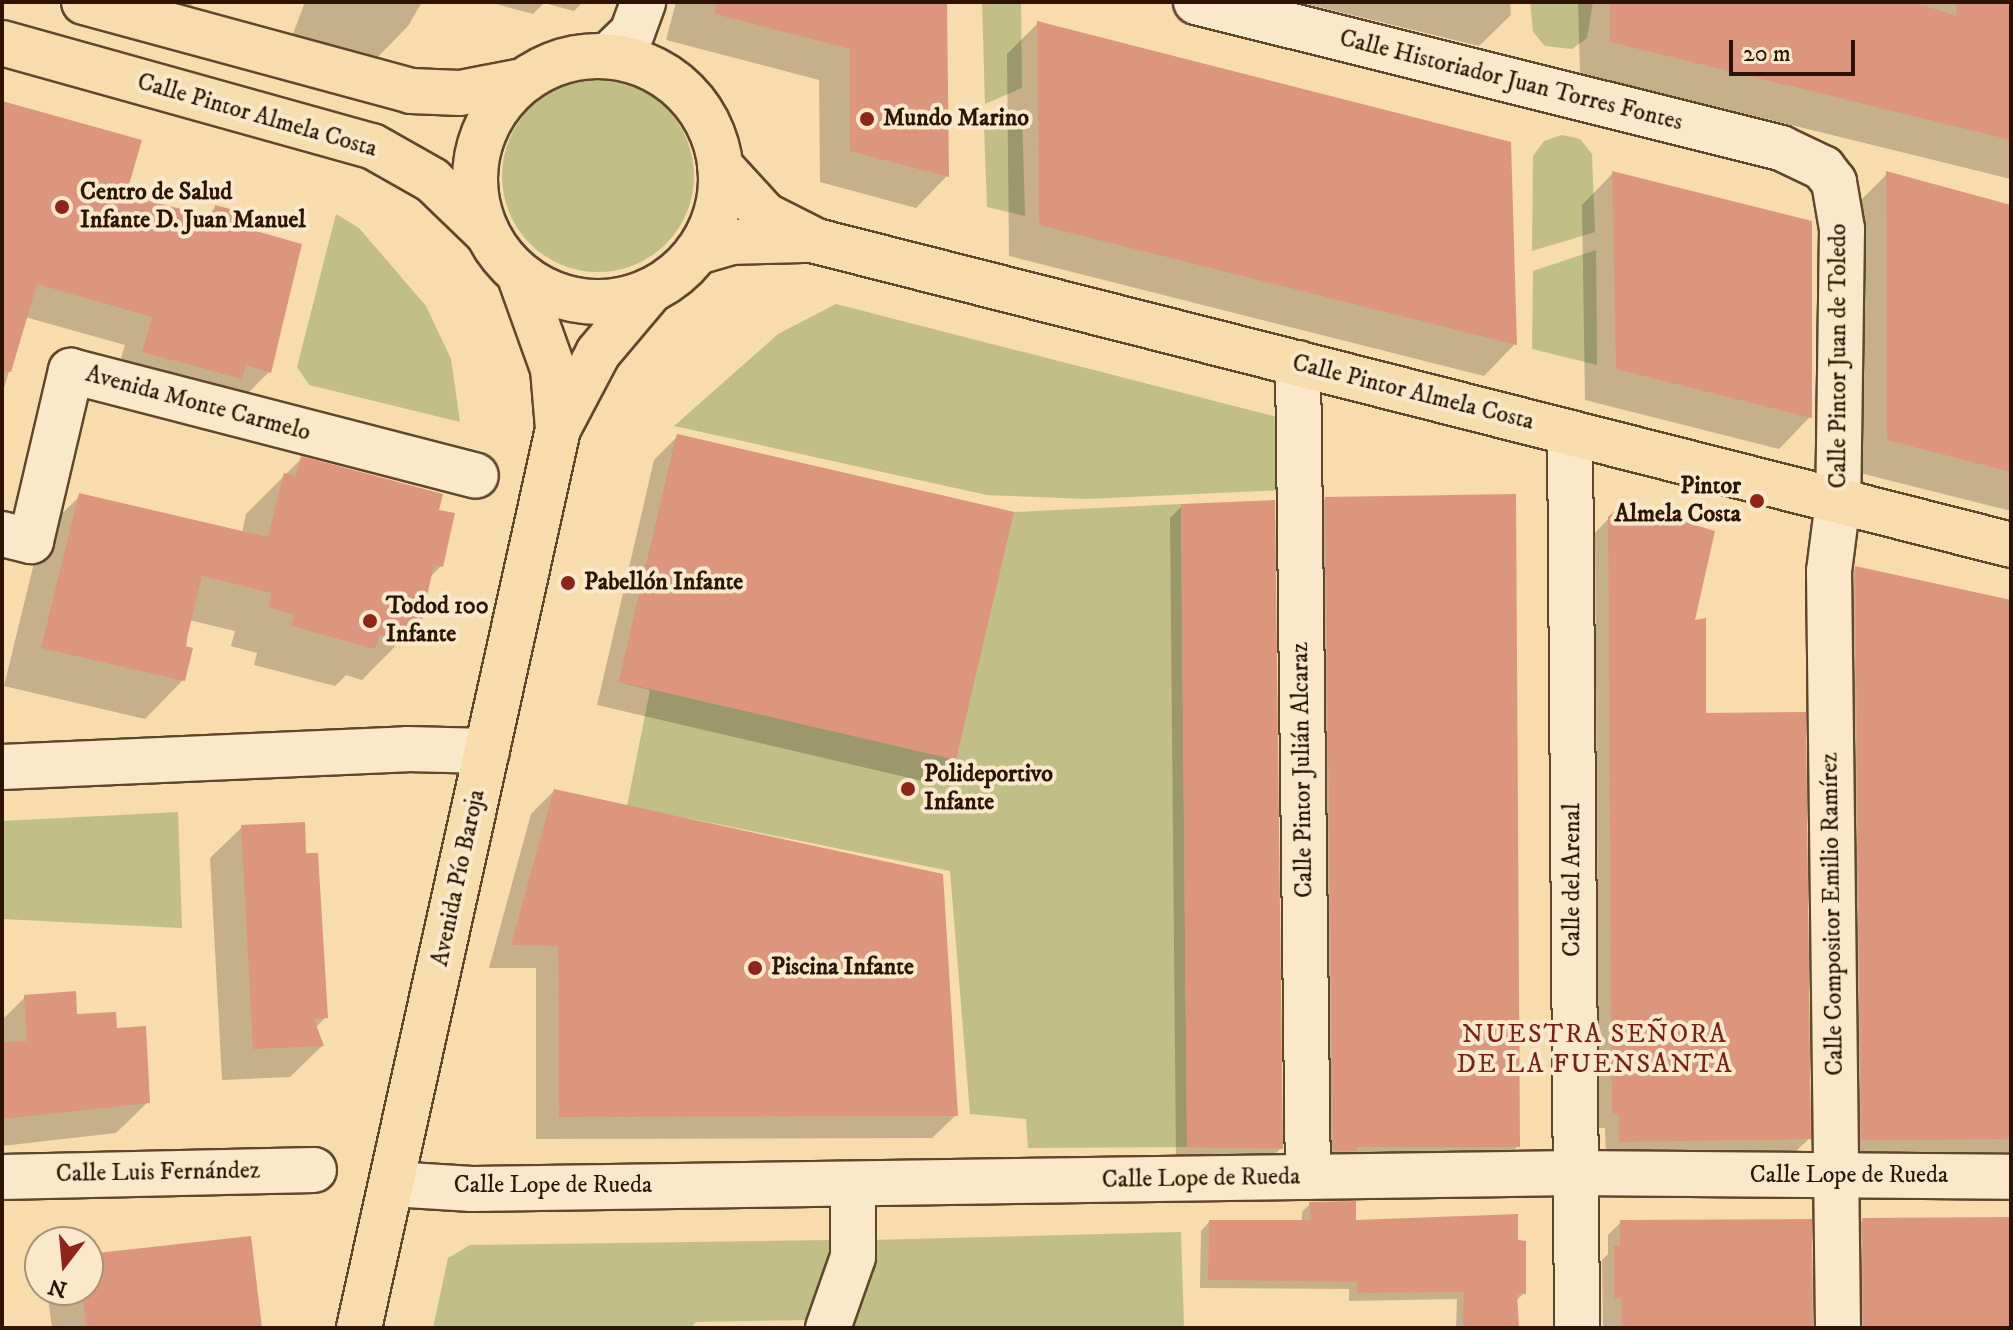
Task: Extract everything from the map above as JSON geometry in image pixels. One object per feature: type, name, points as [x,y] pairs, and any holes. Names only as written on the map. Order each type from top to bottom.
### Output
[{"type":"main road","points":[[84,2],[411,91],[460,93],[522,81],[576,57],[628,62],[693,101],[707,121],[720,166],[719,202],[697,252],[651,290],[593,302],[553,294],[519,274],[488,235],[476,199],[479,143],[496,109],[522,81]]},
{"type":"main road","name":"Calle Pintor Almela Costa","points":[[2,43],[372,146],[432,180],[488,235]]},
{"type":"main road","name":"Calle Pintor Almela Costa","points":[[720,166],[765,215],[816,241]]},
{"type":"main road","name":"Calle Pintor Almela Costa","points":[[697,252],[757,239],[816,241],[2011,545]]},
{"type":"main road","name":"Avenida Pío Baroja","points":[[519,274],[553,369],[558,429]]},
{"type":"main road","name":"Avenida Pío Baroja","points":[[359,1328],[558,429],[598,353],[651,290]]},
{"type":"street","name":"Calle Historiador Juan Torres Fontes","points":[[1196,2],[1781,148],[1823,168]]},
{"type":"street","points":[[628,62],[641,10]]},
{"type":"street","name":"Calle Pintor Juan de Toledo","points":[[1823,168],[1834,182],[1842,229],[1838,501]]},
{"type":"street","name":"Calle Pintor Julián Alcaraz","points":[[1298,363],[1308,1177]]},
{"type":"street","name":"Avenida Monte Carmelo","points":[[2,534],[31,541],[71,371],[476,476]]},
{"type":"street","name":"Calle del Arenal","points":[[1570,433],[1573,1173],[1577,1328]]},
{"type":"street","name":"Calle Compositor Emilio Ramírez","points":[[1838,501],[1829,571],[1838,1328]]},
{"type":"street","points":[[2,767],[407,749],[487,751]]},
{"type":"street","name":"Calle Luis Fernández","points":[[2,1177],[314,1170]]},
{"type":"street","name":"Calle Lope de Rueda","points":[[392,1184],[472,1189],[1573,1173],[2011,1177]]},
{"type":"street","points":[[828,1328],[853,1257],[853,1184]]},
{"type":"shaded area","points":[[982,2],[1021,2],[1022,88],[985,104]]},
{"type":"shaded area","points":[[1530,2],[1593,2],[1587,38],[1572,49],[1545,46],[1533,32]]},
{"type":"shaded area","points":[[598,80],[635,88],[666,108],[686,139],[694,176],[686,213],[666,244],[635,264],[598,272],[561,264],[530,244],[510,213],[502,176],[510,139],[530,108],[561,88]]},
{"type":"shaded area","points":[[1022,109],[1025,216],[987,207],[984,126]]},
{"type":"shaded area","points":[[1562,135],[1580,139],[1592,154],[1595,232],[1532,251],[1533,156],[1544,141]]},
{"type":"shaded area","points":[[336,214],[359,228],[426,306],[451,359],[460,422],[309,385],[297,367]]},
{"type":"shaded area","points":[[1596,250],[1597,365],[1532,349],[1533,271]]},
{"type":"shaded area","points":[[836,304],[1277,417],[1284,490],[1087,499],[987,495],[674,426],[778,334]]},
{"type":"shaded area","name":"Polideportivo Infante","points":[[677,434],[1014,512],[1181,504],[1187,1147],[1028,1148],[1026,1119],[970,1114],[950,871],[627,806],[650,690],[619,682]]},
{"type":"shaded area","points":[[178,812],[182,928],[2,919],[2,821]]},
{"type":"shaded area","points":[[1181,1232],[1184,1328],[849,1328],[870,1240]]},
{"type":"shaded area","points":[[833,1240],[812,1320],[696,1322],[690,1328],[433,1328],[448,1258],[470,1245]]},
{"type":"building","points":[[716,2],[947,2],[949,177],[850,151],[850,49],[715,14]]},
{"type":"building","points":[[1610,2],[1913,2],[1957,16],[1956,2],[2011,2],[2011,140],[1610,42]]},
{"type":"building","points":[[1037,21],[1511,142],[1517,345],[1039,225]]},
{"type":"building","points":[[2,101],[142,140],[126,195],[212,217],[215,205],[249,214],[245,228],[302,244],[271,373],[246,365],[242,379],[142,352],[152,317],[37,284],[11,372],[2,371]]},
{"type":"building","points":[[1612,171],[1812,221],[1812,418],[1616,369]]},
{"type":"building","points":[[1886,171],[2011,205],[2011,472],[1887,440]]},
{"type":"building","points":[[677,434],[1014,512],[956,760],[619,682]]},
{"type":"building","points":[[301,456],[443,494],[439,510],[455,513],[443,567],[434,565],[421,623],[408,624],[403,642],[379,635],[375,649],[291,626],[294,615],[268,607],[272,593],[202,576],[185,646],[193,648],[185,681],[41,648],[79,493],[268,537],[284,473],[296,476]]},
{"type":"building","points":[[1516,494],[1520,1147],[1357,1147],[1357,1151],[1333,1151],[1325,497]]},
{"type":"building","points":[[1275,500],[1283,1149],[1187,1147],[1181,504]]},
{"type":"building","points":[[1622,503],[1715,531],[1695,620],[1706,618],[1706,713],[1806,712],[1811,1139],[1619,1142],[1619,1115],[1612,1115],[1608,517]]},
{"type":"building","points":[[1855,566],[2011,600],[2011,1139],[1861,1140]]},
{"type":"building","name":"Piscina Infante","points":[[554,789],[943,874],[958,1116],[559,1117],[558,946],[511,945]]},
{"type":"building","points":[[305,822],[306,853],[318,853],[328,1018],[314,1019],[324,1046],[253,1049],[241,825]]},
{"type":"building","points":[[76,991],[77,1014],[116,1012],[117,1028],[146,1026],[150,1103],[2,1119],[2,1042],[27,1041],[24,995]]},
{"type":"building","points":[[1356,1201],[1356,1220],[1518,1214],[1518,1240],[1526,1241],[1526,1294],[1517,1294],[1519,1328],[1463,1328],[1464,1292],[1357,1293],[1357,1282],[1208,1280],[1209,1220],[1311,1220],[1309,1202]]},
{"type":"building","points":[[2011,1217],[2011,1328],[1863,1328],[1862,1218]]},
{"type":"building","points":[[1812,1219],[1813,1328],[1622,1328],[1621,1298],[1614,1298],[1614,1246],[1620,1245],[1620,1220]]},
{"type":"building","points":[[251,1236],[262,1328],[86,1328],[84,1306],[104,1306],[104,1252]]},
{"type":"place","name":"Mundo Marino","points":[[867,119]]},
{"type":"place","name":"Centro de Salud Infante D. Juan Manuel","points":[[62,207]]},
{"type":"place","name":"Pintor Almela Costa","points":[[1757,501]]},
{"type":"place","name":"Pabellón Infante","points":[[568,583]]},
{"type":"place","name":"Todod 100 Infante","points":[[370,621]]},
{"type":"place","name":"Polideportivo Infante","points":[[908,789]]},
{"type":"place","name":"Piscina Infante","points":[[755,968]]},
{"type":"district","name":"NUESTRA SEÑORA DE LA FUENSANTA","points":[[1595,1050]]}]
